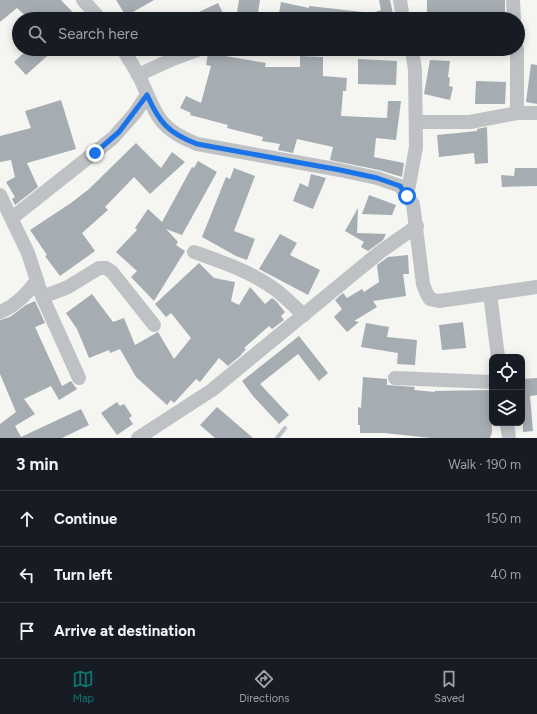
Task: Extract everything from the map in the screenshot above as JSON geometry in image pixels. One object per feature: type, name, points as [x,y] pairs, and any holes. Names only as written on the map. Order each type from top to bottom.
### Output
[{"type":"street","points":[[83,0],[94,12]]},
{"type":"street","points":[[400,0],[402,12]]},
{"type":"street","points":[[513,0],[514,12]]},
{"type":"street","points":[[127,56],[138,75],[155,113],[175,134],[183,138],[197,144],[377,178],[400,186],[413,204],[417,226],[423,284],[430,299],[438,301],[537,287]]},
{"type":"street","points":[[138,75],[181,56]]},
{"type":"street","points":[[407,196],[414,159],[416,122],[415,70],[413,56]]},
{"type":"street","points":[[517,56],[517,113]]},
{"type":"street","points":[[12,218],[113,138],[135,113],[147,95]]},
{"type":"street","points":[[416,122],[470,122],[517,113],[537,113]]},
{"type":"street","points":[[0,195],[28,253],[42,296],[80,378]]},
{"type":"street","points":[[138,438],[212,390],[380,252],[417,226]]},
{"type":"street","points":[[194,252],[237,268],[260,280],[276,290],[304,315]]},
{"type":"street","points":[[42,296],[68,286],[99,268],[106,268],[112,272],[154,325]]},
{"type":"street","points":[[0,312],[27,293],[38,280]]},
{"type":"street","points":[[490,294],[498,354]]},
{"type":"street","points":[[395,378],[489,382]]},
{"type":"street","points":[[508,426],[512,438]]},
{"type":"building","points":[[0,0],[61,0],[72,12],[21,12],[17,8],[0,22]]},
{"type":"building","points":[[116,0],[154,0],[133,12],[124,12]]},
{"type":"building","points":[[239,0],[260,0],[258,12],[237,12]]},
{"type":"building","points":[[379,0],[390,0],[393,12],[375,12],[381,10]]},
{"type":"building","points":[[427,0],[505,0],[505,12],[427,12]]},
{"type":"building","points":[[281,2],[309,8],[309,6],[363,12],[279,12]]},
{"type":"building","points":[[218,3],[222,12],[199,12]]},
{"type":"building","points":[[20,56],[47,56],[26,75],[14,62]]},
{"type":"building","points":[[208,56],[225,56],[266,63],[265,67],[300,67],[300,56],[323,57],[323,76],[347,78],[346,91],[343,91],[341,116],[387,118],[388,101],[401,101],[396,140],[376,138],[374,157],[404,163],[402,177],[379,170],[330,160],[333,147],[297,139],[293,153],[278,150],[280,144],[262,141],[263,137],[227,128],[228,125],[190,115],[191,113],[180,108],[186,96],[201,103],[211,66],[206,65]]},
{"type":"building","points":[[358,59],[397,61],[396,85],[358,84]]},
{"type":"building","points":[[430,60],[450,61],[448,77],[450,78],[449,86],[453,87],[450,100],[424,94]]},
{"type":"building","points":[[531,64],[537,65],[537,104],[526,102]]},
{"type":"building","points":[[476,81],[506,82],[505,104],[475,104]]},
{"type":"building","points":[[61,100],[76,149],[27,163],[38,187],[15,205],[12,199],[15,197],[6,182],[15,177],[11,160],[0,162],[0,136],[31,128],[25,111]]},
{"type":"building","points":[[487,127],[488,163],[475,164],[474,153],[439,157],[437,135],[477,131],[477,129]]},
{"type":"building","points":[[136,143],[161,168],[172,152],[185,162],[150,194],[134,177],[105,207],[108,210],[82,233],[95,251],[60,276],[45,256],[47,255],[30,230],[71,203],[89,189]]},
{"type":"building","points":[[198,161],[217,172],[182,235],[166,229],[178,242],[176,245],[185,251],[154,301],[131,277],[137,271],[116,252],[137,230],[135,228],[148,209],[162,222],[192,167],[194,168]]},
{"type":"building","points":[[234,168],[255,176],[234,231],[255,239],[247,260],[236,256],[202,237],[226,177],[230,179]]},
{"type":"building","points":[[515,168],[537,168],[537,186],[502,187],[501,175],[514,176]]},
{"type":"building","points":[[311,174],[326,178],[313,209],[293,201],[300,183],[308,187]]},
{"type":"building","points":[[369,195],[396,205],[392,215],[362,214]]},
{"type":"building","points":[[358,208],[357,233],[386,234],[383,240],[368,251],[361,247],[364,242],[345,231]]},
{"type":"building","points":[[280,234],[297,243],[290,255],[320,270],[308,295],[259,269]]},
{"type":"building","points":[[408,255],[409,274],[403,274],[406,296],[373,301],[377,307],[354,321],[359,322],[347,332],[334,317],[342,309],[335,300],[343,293],[347,298],[362,289],[364,292],[379,282],[377,265],[388,257]]},
{"type":"building","points":[[199,263],[214,278],[235,282],[231,301],[239,305],[250,287],[265,304],[272,298],[276,301],[285,312],[281,316],[284,320],[272,329],[269,326],[244,348],[246,349],[240,356],[228,366],[219,358],[200,382],[196,379],[174,403],[171,400],[167,405],[136,377],[120,349],[110,353],[109,350],[89,358],[77,329],[66,313],[92,294],[113,322],[124,318],[135,345],[158,332],[174,359],[191,338],[171,313],[166,317],[155,304]]},
{"type":"building","points":[[35,301],[45,323],[35,327],[62,386],[71,381],[77,389],[59,400],[51,386],[24,399],[35,414],[15,426],[21,437],[81,409],[89,425],[62,438],[0,438],[0,424],[16,412],[0,374],[0,320],[10,317],[26,305]]},
{"type":"building","points":[[463,322],[466,348],[442,350],[439,325]]},
{"type":"building","points":[[366,323],[389,327],[387,337],[417,340],[415,365],[397,364],[398,353],[361,347]]},
{"type":"building","points":[[299,336],[328,373],[319,381],[298,354],[260,384],[289,415],[279,424],[253,396],[242,381]]},
{"type":"building","points":[[363,377],[387,379],[387,385],[415,387],[414,390],[435,392],[489,390],[489,426],[492,426],[492,432],[490,438],[431,438],[384,433],[360,433],[360,425],[358,425],[358,407],[361,408]]},
{"type":"building","points":[[537,378],[537,395],[530,396],[533,431],[523,432],[523,426],[525,426],[525,379]]},
{"type":"building","points":[[117,402],[120,406],[124,404],[132,416],[129,418],[133,424],[117,435],[101,413]]},
{"type":"building","points":[[217,407],[253,438],[215,438],[200,425]]},
{"type":"waterway","points":[[277,438],[285,428]]},
{"type":"route","points":[[95,153],[119,132],[135,113],[147,95],[155,113],[163,123],[175,134],[197,144],[377,178],[400,186],[407,196]]}]
